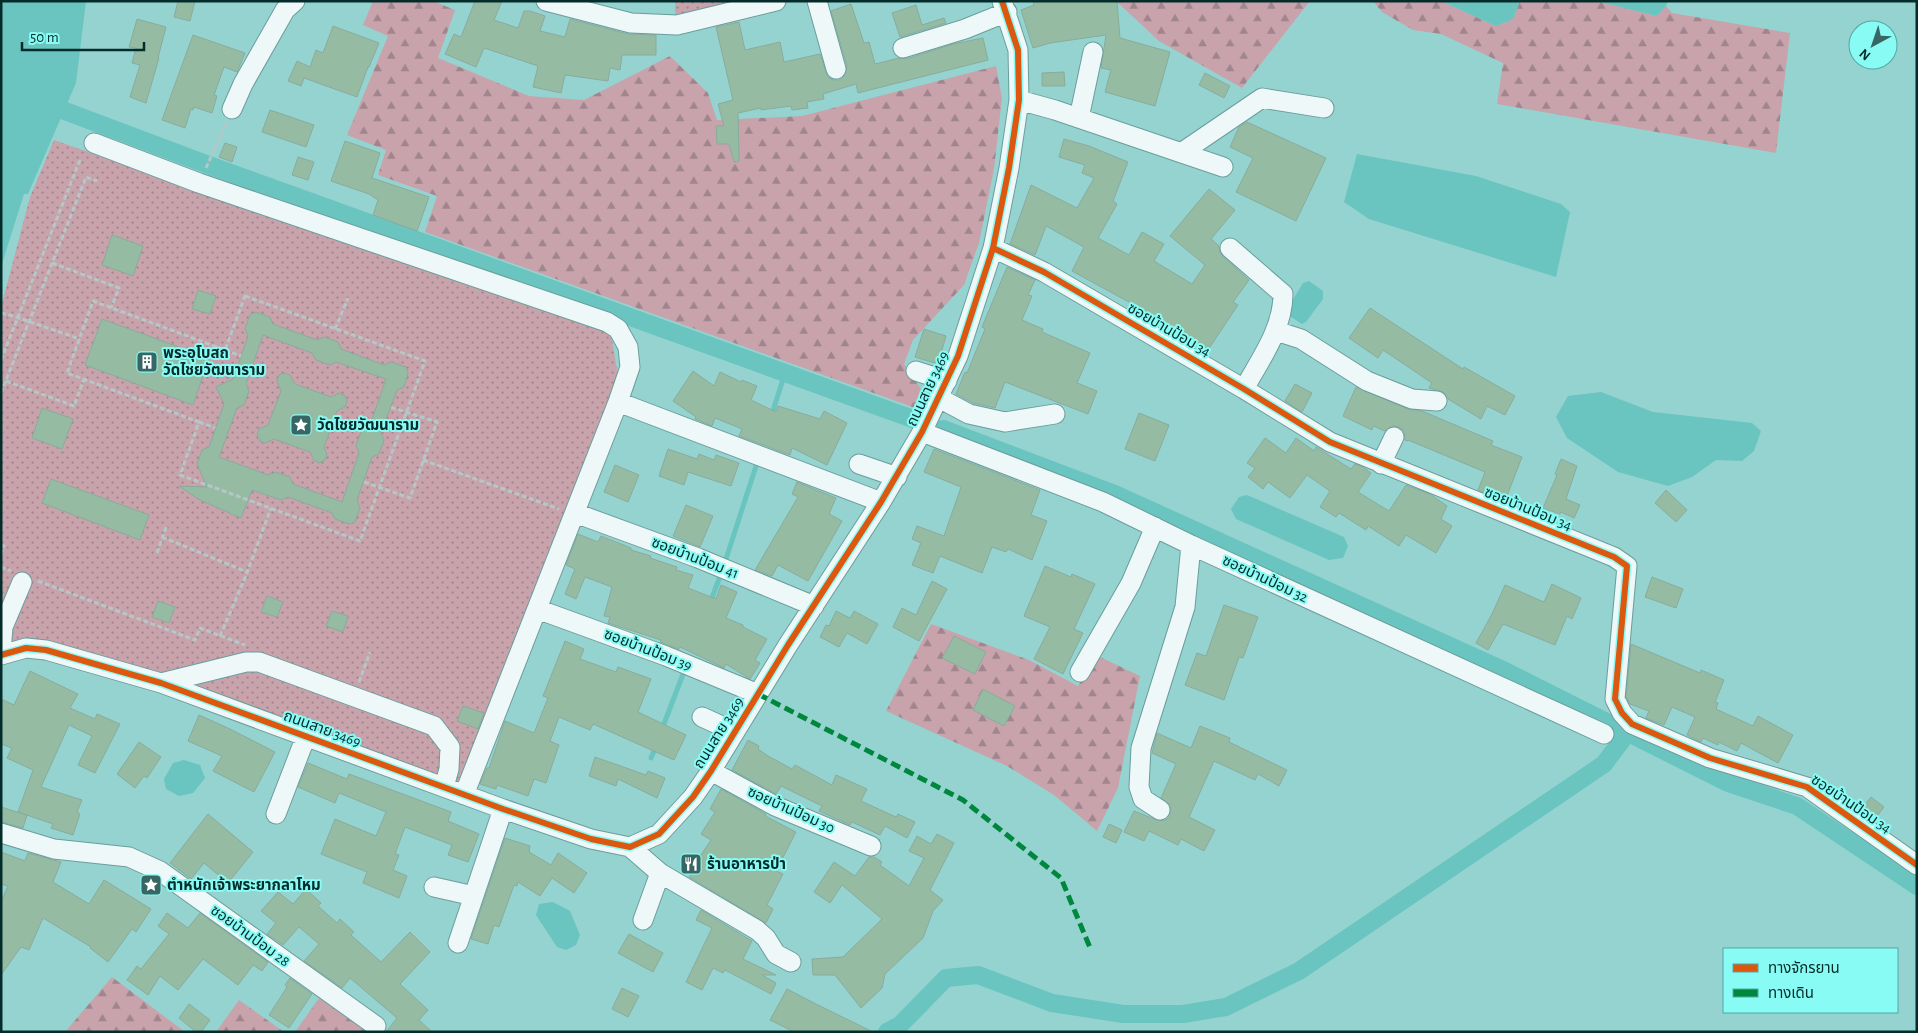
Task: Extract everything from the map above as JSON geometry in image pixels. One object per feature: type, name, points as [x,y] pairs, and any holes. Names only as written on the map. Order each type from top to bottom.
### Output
[{"type":"street","points":[[232,109],[243,84],[285,10],[295,1]]},
{"type":"street","points":[[546,1],[631,23],[677,24],[776,1]]},
{"type":"street","points":[[817,1],[836,69]]},
{"type":"street","points":[[903,48],[965,30],[1004,7]]},
{"type":"street","name":"ถนนสาย 3469","points":[[1,655],[26,648],[46,650],[162,683],[464,795],[592,839],[630,847],[660,834],[693,797],[711,771],[897,477],[922,432],[958,356],[993,248],[1009,168],[1019,100],[1018,50],[1004,7]]},
{"type":"street","points":[[1079,118],[1093,52]]},
{"type":"street","points":[[1181,153],[1262,98],[1324,108]]},
{"type":"street","points":[[1019,100],[1079,118],[1223,167]]},
{"type":"street","points":[[94,143],[199,183],[607,322],[618,329],[628,347],[630,367],[618,402],[569,512],[537,609],[464,795]]},
{"type":"street","name":"ซอยบ้านป้อม 34","points":[[993,248],[1044,272],[1244,389],[1330,442],[1614,557],[1627,566],[1616,699],[1622,712],[1632,724],[1710,758],[1808,787],[1917,865]]},
{"type":"street","points":[[1230,248],[1283,294],[1283,303],[1276,331],[1244,389]]},
{"type":"street","points":[[1276,331],[1301,338],[1367,381],[1412,399],[1437,401]]},
{"type":"street","points":[[916,371],[947,381]]},
{"type":"street","points":[[939,398],[969,414],[1006,422],[1055,414]]},
{"type":"street","points":[[618,402],[881,502]]},
{"type":"street","name":"ซอยบ้านป้อม 32","points":[[922,432],[1103,502],[1191,545],[1604,734]]},
{"type":"street","points":[[1382,464],[1394,437]]},
{"type":"street","points":[[859,464],[897,477]]},
{"type":"street","name":"ซอยบ้านป้อม 41","points":[[569,512],[698,558],[814,606]]},
{"type":"street","points":[[1080,672],[1131,583],[1155,527]]},
{"type":"street","points":[[1160,810],[1143,799],[1139,787],[1141,748],[1186,607],[1191,545]]},
{"type":"street","points":[[1,651],[3,627],[24,578]]},
{"type":"street","name":"ซอยบ้านป้อม 39","points":[[537,609],[666,656],[758,694]]},
{"type":"street","points":[[162,683],[246,662],[259,662],[434,726],[450,747],[449,769],[444,787]]},
{"type":"street","points":[[702,717],[735,732]]},
{"type":"street","points":[[276,814],[306,736]]},
{"type":"street","name":"ซอยบ้านป้อม 30","points":[[711,771],[775,806],[871,846]]},
{"type":"street","points":[[458,943],[503,809]]},
{"type":"street","name":"ซอยบ้านป้อม 28","points":[[1,833],[54,849],[129,857],[160,871],[376,1026]]},
{"type":"street","points":[[630,847],[660,873],[756,930],[766,938],[776,954],[791,962]]},
{"type":"street","points":[[643,920],[660,873]]},
{"type":"street","points":[[434,887],[474,896]]},
{"type":"path","points":[[210,158],[232,109]]},
{"type":"path","points":[[1,360],[80,160]]},
{"type":"path","points":[[1,393],[86,177],[97,181]]},
{"type":"path","points":[[52,264],[119,288],[111,308]]},
{"type":"path","points":[[200,422],[180,476],[360,541],[425,362],[245,296],[225,350]]},
{"type":"path","points":[[335,329],[348,298]]},
{"type":"path","points":[[215,428],[68,374],[93,301],[242,356]]},
{"type":"path","points":[[1,313],[18,317],[80,339]]},
{"type":"path","points":[[6,381],[74,406],[84,379]]},
{"type":"path","points":[[364,482],[410,498],[437,422],[390,407]]},
{"type":"path","points":[[423,460],[569,512]]},
{"type":"path","points":[[220,636],[271,508]]},
{"type":"path","points":[[157,553],[167,525]]},
{"type":"path","points":[[162,537],[247,572]]},
{"type":"path","points":[[1,545],[4,546],[1,555]]},
{"type":"path","points":[[1,567],[24,578],[195,640],[200,628],[258,650],[259,662]]},
{"type":"path","points":[[354,697],[370,652]]},
{"type":"green space","points":[[373,1],[433,1],[455,10],[438,58],[529,96],[584,100],[670,56],[708,93],[717,120],[802,116],[996,66],[1002,98],[994,169],[979,243],[964,285],[913,340],[904,364],[925,395],[918,409],[425,232],[437,196],[378,175],[386,150],[347,135],[388,36],[363,25]]},
{"type":"green space","points":[[675,1],[741,1],[696,12],[675,14]]},
{"type":"green space","points":[[1116,1],[1310,1],[1242,88],[1159,41]]},
{"type":"green space","points":[[1373,1],[1441,1],[1496,26],[1513,19],[1520,1],[1596,1],[1657,16],[1666,6],[1672,13],[1790,33],[1776,153],[1497,104],[1503,63],[1441,34],[1413,30],[1382,12]]},
{"type":"green space","points":[[54,140],[611,334],[619,381],[461,789],[179,685],[1,651],[1,307],[30,197]]},
{"type":"green space","points":[[931,624],[1029,660],[1078,686],[1096,655],[1140,676],[1118,788],[1097,831],[1054,795],[1007,766],[886,711]]},
{"type":"green space","points":[[112,977],[185,1032],[65,1032]]},
{"type":"green space","points":[[319,998],[367,1032],[295,1032]]},
{"type":"green space","points":[[239,1000],[284,1032],[216,1032]]},
{"type":"water","points":[[1,1],[86,1],[76,83],[28,194],[24,194],[1,267]]},
{"type":"water","points":[[1441,1],[1520,1],[1513,19],[1496,26]]},
{"type":"water","points":[[1596,1],[1668,1],[1657,16]]},
{"type":"water","points":[[1357,154],[1476,176],[1561,204],[1570,212],[1556,277],[1369,219],[1344,202]]},
{"type":"water","points":[[1309,281],[1323,291],[1323,299],[1306,322],[1302,324],[1288,315],[1287,309],[1303,283]]},
{"type":"water","points":[[1601,392],[1653,412],[1752,423],[1761,431],[1754,451],[1742,461],[1716,460],[1692,477],[1668,486],[1618,472],[1567,438],[1556,417],[1568,396]]},
{"type":"water","points":[[1247,495],[1344,537],[1348,546],[1343,558],[1329,560],[1236,519],[1231,509],[1239,497]]},
{"type":"water","points":[[184,760],[200,765],[205,778],[193,793],[179,796],[166,789],[164,779],[173,763]]},
{"type":"water","points":[[553,902],[570,911],[580,935],[576,945],[566,950],[557,947],[536,915],[539,904]]},
{"type":"building","points":[[178,1],[195,1],[190,21],[174,17]]},
{"type":"building","points":[[475,1],[502,1],[494,20],[518,28],[524,11],[545,16],[540,31],[565,37],[570,19],[628,34],[656,35],[656,55],[622,55],[620,70],[610,68],[608,81],[565,75],[561,93],[533,87],[538,66],[484,48],[476,67],[445,54],[454,34],[461,37]]},
{"type":"building","points":[[1033,1],[1117,1],[1120,38],[1170,52],[1155,106],[1105,92],[1111,70],[1101,68],[1106,35],[1050,43],[1033,48],[1021,10],[1034,5]]},
{"type":"building","points":[[851,4],[864,43],[869,42],[875,64],[899,58],[906,59],[953,44],[983,38],[988,60],[858,93],[856,84],[823,94],[824,99],[807,102],[808,108],[792,110],[791,106],[761,110],[761,108],[738,113],[739,161],[734,162],[729,144],[717,144],[716,126],[724,126],[718,104],[733,100],[716,27],[739,22],[745,50],[780,42],[784,62],[820,54],[828,77],[833,80],[839,80],[844,76],[847,66],[831,11]]},
{"type":"building","points":[[916,5],[922,25],[944,18],[946,23],[900,37],[892,13]]},
{"type":"building","points":[[137,19],[166,27],[146,103],[130,97],[140,65],[132,63],[136,48],[129,47]]},
{"type":"building","points":[[333,26],[379,43],[357,97],[304,78],[301,86],[288,81],[297,61],[310,67],[316,50],[323,53]]},
{"type":"building","points":[[193,35],[245,53],[237,72],[224,67],[214,95],[217,96],[212,113],[194,107],[193,110],[191,109],[185,128],[162,120]]},
{"type":"building","points":[[1064,72],[1065,86],[1042,86],[1042,73]]},
{"type":"building","points":[[1205,73],[1230,86],[1224,98],[1199,85]]},
{"type":"building","points":[[270,110],[314,125],[306,147],[262,132]]},
{"type":"building","points":[[1247,122],[1326,158],[1296,221],[1236,192],[1253,158],[1230,147],[1239,127]]},
{"type":"building","points":[[1064,139],[1089,146],[1128,162],[1113,201],[1117,204],[1098,238],[1129,255],[1142,232],[1164,244],[1154,261],[1192,284],[1205,265],[1170,236],[1209,189],[1235,210],[1211,239],[1219,246],[1223,256],[1249,280],[1233,302],[1238,305],[1208,350],[1160,319],[1072,271],[1084,247],[1046,226],[1035,255],[1010,244],[1031,185],[1077,208],[1094,178],[1082,173],[1085,165],[1059,157]]},
{"type":"building","points":[[345,141],[380,153],[372,178],[429,197],[417,231],[373,215],[378,200],[369,194],[331,181]]},
{"type":"building","points":[[225,143],[237,147],[232,162],[219,157]]},
{"type":"building","points":[[298,157],[314,162],[308,180],[292,175]]},
{"type":"building","points":[[112,235],[143,246],[133,276],[102,265]]},
{"type":"building","points":[[1007,267],[1035,280],[1028,295],[1032,296],[1022,320],[1043,329],[1042,332],[1090,353],[1077,383],[1097,391],[1088,414],[1005,382],[995,408],[973,403],[956,394],[985,329],[982,327]]},
{"type":"building","points":[[198,290],[216,296],[210,314],[192,309]]},
{"type":"building","points":[[1370,308],[1463,369],[1464,367],[1515,396],[1505,415],[1487,406],[1481,419],[1448,399],[1443,392],[1429,388],[1432,383],[1383,350],[1378,358],[1349,338]]},
{"type":"building","points":[[256,312],[270,317],[273,324],[317,340],[324,337],[338,342],[341,349],[384,365],[391,362],[406,367],[408,373],[404,387],[397,390],[381,433],[384,440],[379,454],[372,457],[357,500],[360,508],[355,522],[349,524],[335,519],[332,513],[288,497],[281,500],[252,490],[241,518],[200,500],[179,486],[207,487],[197,464],[202,450],[209,447],[224,404],[216,387],[233,379],[248,336],[245,329],[250,315]],"holes":[[[263,335],[312,353],[316,360],[330,365],[336,362],[386,379],[369,428],[361,432],[356,445],[359,453],[342,502],[293,484],[290,477],[276,472],[268,475],[219,457],[237,408],[244,405],[249,391],[246,384]]]},
{"type":"building","name":"พระอุโบสถ วัดไชยวัฒนาราม","points":[[102,319],[209,358],[193,405],[85,365]]},
{"type":"building","points":[[924,329],[946,336],[938,364],[915,357]]},
{"type":"building","points":[[693,371],[714,386],[720,372],[741,382],[742,380],[757,386],[751,400],[776,412],[778,406],[820,419],[824,411],[847,423],[827,465],[792,448],[790,455],[739,436],[742,429],[715,418],[712,426],[695,419],[696,417],[673,401]]},
{"type":"building","points":[[284,373],[290,375],[295,384],[331,397],[339,393],[345,396],[347,401],[345,407],[337,411],[324,447],[327,454],[325,460],[319,463],[314,460],[310,452],[274,439],[265,443],[260,441],[257,435],[259,429],[268,425],[281,391],[277,381],[279,375]]},
{"type":"building","points":[[1295,384],[1312,393],[1302,412],[1285,401]]},
{"type":"building","points":[[1356,387],[1408,409],[1422,411],[1493,441],[1491,445],[1522,457],[1505,501],[1478,490],[1485,472],[1405,440],[1404,431],[1399,427],[1393,426],[1385,431],[1373,426],[1372,430],[1343,416]]},
{"type":"building","points":[[42,408],[73,419],[62,449],[32,438]]},
{"type":"building","points":[[1139,413],[1169,425],[1155,461],[1125,449]]},
{"type":"building","points":[[1265,438],[1286,453],[1296,438],[1314,451],[1316,447],[1351,469],[1355,464],[1363,467],[1371,473],[1358,492],[1389,511],[1406,485],[1430,494],[1447,506],[1441,519],[1452,526],[1436,553],[1406,535],[1399,546],[1368,526],[1366,530],[1339,513],[1336,517],[1320,507],[1330,491],[1307,475],[1290,498],[1268,482],[1263,489],[1248,477],[1255,468],[1247,463]]},
{"type":"building","points":[[668,449],[697,459],[699,454],[714,460],[716,455],[739,463],[731,486],[688,472],[684,485],[659,476]]},
{"type":"building","points":[[934,449],[1040,490],[1031,515],[1047,521],[1032,560],[1008,549],[1006,552],[992,547],[982,573],[940,556],[933,573],[912,565],[921,543],[912,539],[917,526],[944,536],[961,487],[924,472]]},
{"type":"building","points":[[1561,459],[1577,466],[1566,499],[1580,505],[1574,518],[1561,512],[1560,514],[1543,508],[1557,475],[1555,474]]},
{"type":"building","points":[[615,465],[639,475],[628,502],[604,492]]},
{"type":"building","points":[[51,479],[149,515],[140,540],[42,503]]},
{"type":"building","points":[[797,482],[836,498],[829,514],[842,521],[808,581],[778,565],[772,576],[755,570],[798,497],[792,494]]},
{"type":"building","points":[[1666,490],[1687,510],[1676,522],[1655,503]]},
{"type":"building","points":[[686,505],[713,516],[700,547],[673,536]]},
{"type":"building","points":[[578,534],[598,542],[601,536],[631,548],[631,550],[651,556],[650,558],[677,567],[676,570],[693,575],[688,588],[716,599],[721,585],[737,592],[726,618],[743,625],[743,627],[767,639],[755,660],[760,663],[750,679],[726,664],[724,668],[680,647],[679,649],[660,642],[661,640],[608,623],[610,617],[604,616],[612,587],[585,577],[576,599],[565,594],[575,569],[566,565]]},
{"type":"building","points":[[1045,566],[1071,577],[1072,574],[1095,584],[1074,629],[1083,633],[1063,674],[1034,659],[1050,627],[1024,616]]},
{"type":"building","points":[[1652,577],[1683,589],[1676,608],[1645,597]]},
{"type":"building","points":[[932,581],[947,589],[919,641],[893,627],[902,608],[916,615]]},
{"type":"building","points":[[1552,584],[1581,598],[1572,619],[1567,616],[1555,645],[1503,624],[1488,650],[1476,643],[1505,585],[1544,602]]},
{"type":"building","points":[[267,596],[283,602],[277,617],[261,612]]},
{"type":"building","points":[[158,601],[175,607],[169,623],[152,617]]},
{"type":"building","points":[[1224,605],[1258,617],[1243,658],[1239,657],[1224,700],[1185,685],[1197,653],[1206,656]]},
{"type":"building","points":[[332,611],[348,616],[343,632],[326,626]]},
{"type":"building","points":[[836,611],[850,618],[854,611],[878,624],[867,644],[847,633],[839,647],[820,637],[826,625],[829,626]]},
{"type":"building","points":[[954,636],[986,652],[975,674],[942,658]]},
{"type":"building","points":[[565,641],[584,649],[580,659],[616,672],[618,667],[651,679],[638,712],[686,735],[674,760],[593,724],[590,730],[559,717],[550,741],[559,745],[546,783],[534,779],[528,796],[497,785],[496,789],[480,784],[487,768],[489,768],[505,721],[534,733],[548,698],[543,696]]},
{"type":"building","points":[[1631,644],[1700,673],[1701,670],[1724,680],[1715,702],[1718,703],[1716,709],[1753,726],[1758,716],[1793,735],[1778,763],[1741,743],[1737,751],[1719,742],[1718,745],[1703,738],[1701,742],[1687,735],[1695,717],[1672,707],[1664,725],[1646,718],[1649,711],[1630,704],[1626,697]]},
{"type":"building","points":[[30,671],[78,694],[70,708],[95,719],[97,714],[120,724],[95,773],[78,765],[92,736],[69,725],[41,787],[82,800],[77,812],[80,814],[73,835],[51,828],[53,824],[18,812],[33,770],[7,758],[12,748],[1,744],[1,699],[14,705]]},
{"type":"building","points":[[983,689],[1015,706],[1004,726],[973,710]]},
{"type":"building","points":[[463,706],[484,713],[478,729],[457,721]]},
{"type":"building","points":[[199,715],[275,752],[254,792],[213,771],[222,756],[188,741]]},
{"type":"building","points":[[1200,726],[1230,738],[1229,742],[1287,770],[1279,786],[1258,774],[1255,780],[1214,761],[1189,817],[1215,830],[1204,851],[1181,839],[1178,845],[1149,831],[1144,841],[1124,832],[1134,811],[1159,821],[1166,820],[1170,816],[1170,805],[1161,798],[1176,764],[1152,753],[1157,733],[1191,748]]},
{"type":"building","points":[[748,740],[759,746],[758,749],[768,756],[792,769],[795,765],[832,785],[836,775],[867,789],[861,801],[896,817],[898,814],[915,822],[907,838],[885,826],[880,835],[852,822],[850,825],[819,811],[822,806],[781,786],[776,794],[732,770]]},
{"type":"building","points":[[139,742],[161,757],[147,778],[144,776],[135,788],[117,774]]},
{"type":"building","points":[[595,757],[646,775],[648,771],[665,778],[657,798],[618,779],[616,786],[589,776]]},
{"type":"building","points":[[308,763],[347,779],[349,774],[451,812],[448,821],[479,834],[468,862],[448,855],[452,845],[405,827],[395,854],[399,855],[393,870],[407,876],[399,898],[363,883],[367,872],[321,854],[335,819],[376,836],[386,812],[339,793],[335,803],[298,787]]},
{"type":"building","points":[[721,789],[766,814],[765,816],[796,832],[776,871],[783,874],[767,905],[773,909],[766,923],[689,877],[702,859],[699,858],[711,840],[701,834],[715,812],[710,809]]},
{"type":"building","points":[[1871,797],[1884,807],[1874,820],[1860,811]]},
{"type":"building","points":[[1,807],[27,815],[23,828],[1,822]]},
{"type":"building","points":[[208,814],[253,852],[228,883],[204,863],[191,879],[170,863]]},
{"type":"building","points":[[1109,824],[1122,830],[1116,843],[1103,837]]},
{"type":"building","points":[[937,834],[954,843],[930,890],[943,900],[933,911],[923,938],[885,974],[882,988],[861,1008],[835,975],[813,975],[812,959],[843,957],[882,919],[842,885],[830,903],[814,892],[834,862],[855,876],[869,857],[874,857],[882,862],[880,865],[909,886],[924,858],[909,851],[917,836],[931,844]]},
{"type":"building","points":[[505,838],[530,846],[529,852],[551,865],[558,853],[587,873],[574,893],[552,878],[540,896],[518,882],[517,886],[514,885],[499,927],[494,925],[488,944],[471,939]]},
{"type":"building","points":[[1,852],[25,861],[28,853],[61,862],[53,882],[89,904],[104,880],[151,909],[136,932],[132,929],[108,962],[91,947],[43,918],[29,950],[21,947],[1,975],[1,902],[8,886],[1,884]]},
{"type":"building","points":[[306,889],[321,903],[318,906],[337,923],[340,919],[354,932],[351,935],[381,962],[410,932],[430,952],[400,984],[428,1010],[419,1020],[432,1032],[386,1032],[397,1018],[350,978],[342,988],[304,961],[319,944],[299,927],[283,945],[267,934],[276,923],[261,911],[278,892],[293,904]]},
{"type":"building","points":[[701,910],[752,941],[743,959],[776,975],[762,975],[776,983],[771,994],[725,970],[723,973],[713,968],[702,990],[686,982],[712,928],[696,920]]},
{"type":"building","points":[[167,913],[188,928],[200,913],[268,962],[262,971],[253,965],[238,985],[203,959],[178,990],[160,976],[148,995],[127,980],[137,966],[141,969],[169,934],[158,926]]},
{"type":"building","points":[[629,934],[663,953],[653,972],[618,953]]},
{"type":"building","points":[[290,978],[312,994],[289,1028],[269,1015],[287,987],[285,985]]},
{"type":"building","points":[[622,988],[639,996],[628,1017],[612,1009]]},
{"type":"building","points":[[787,989],[873,1032],[794,1032],[770,1020]]},
{"type":"building","points":[[189,1004],[210,1020],[201,1032],[196,1032],[179,1018]]},
{"type":"waterway","points":[[1,87],[214,167],[913,419]]},
{"type":"waterway","points":[[771,417],[785,373]]},
{"type":"waterway","points":[[943,429],[1117,495],[1505,671],[1728,783],[1797,806],[1917,886]]},
{"type":"waterway","points":[[725,562],[758,460]]},
{"type":"waterway","points":[[710,603],[721,574]]},
{"type":"waterway","points":[[662,729],[685,669]]},
{"type":"waterway","points":[[887,1032],[900,1025],[946,978],[978,975],[1052,1003],[1123,1014],[1183,1014],[1226,1007],[1299,971],[1604,764],[1628,732]]},
{"type":"waterway","points":[[651,758],[656,746]]},
{"type":"marked path","points":[[758,694],[963,800],[1061,878],[1091,950]]},
{"type":"cycle path","points":[[1,655],[26,648],[46,650],[161,683],[503,809],[591,839],[630,847],[659,834],[693,797],[711,771],[788,645],[881,502],[922,432],[958,356],[993,248],[1009,168],[1019,100],[1018,50],[1002,1]]},
{"type":"cycle path","points":[[993,248],[1044,272],[1244,389],[1330,442],[1614,557],[1627,566],[1615,699],[1622,713],[1632,724],[1710,758],[1807,787],[1917,865]]},
{"type":"place","name":"พระอุโบสถ วัดไชยวัฒนาราม","points":[[147,362]]},
{"type":"place","name":"วัดไชยวัฒนาราม","points":[[301,425]]},
{"type":"place","name":"ร้านอาหารป่า","points":[[691,864]]},
{"type":"place","name":"ตำหนักเจ้าพระยากลาโหม","points":[[151,885]]}]
